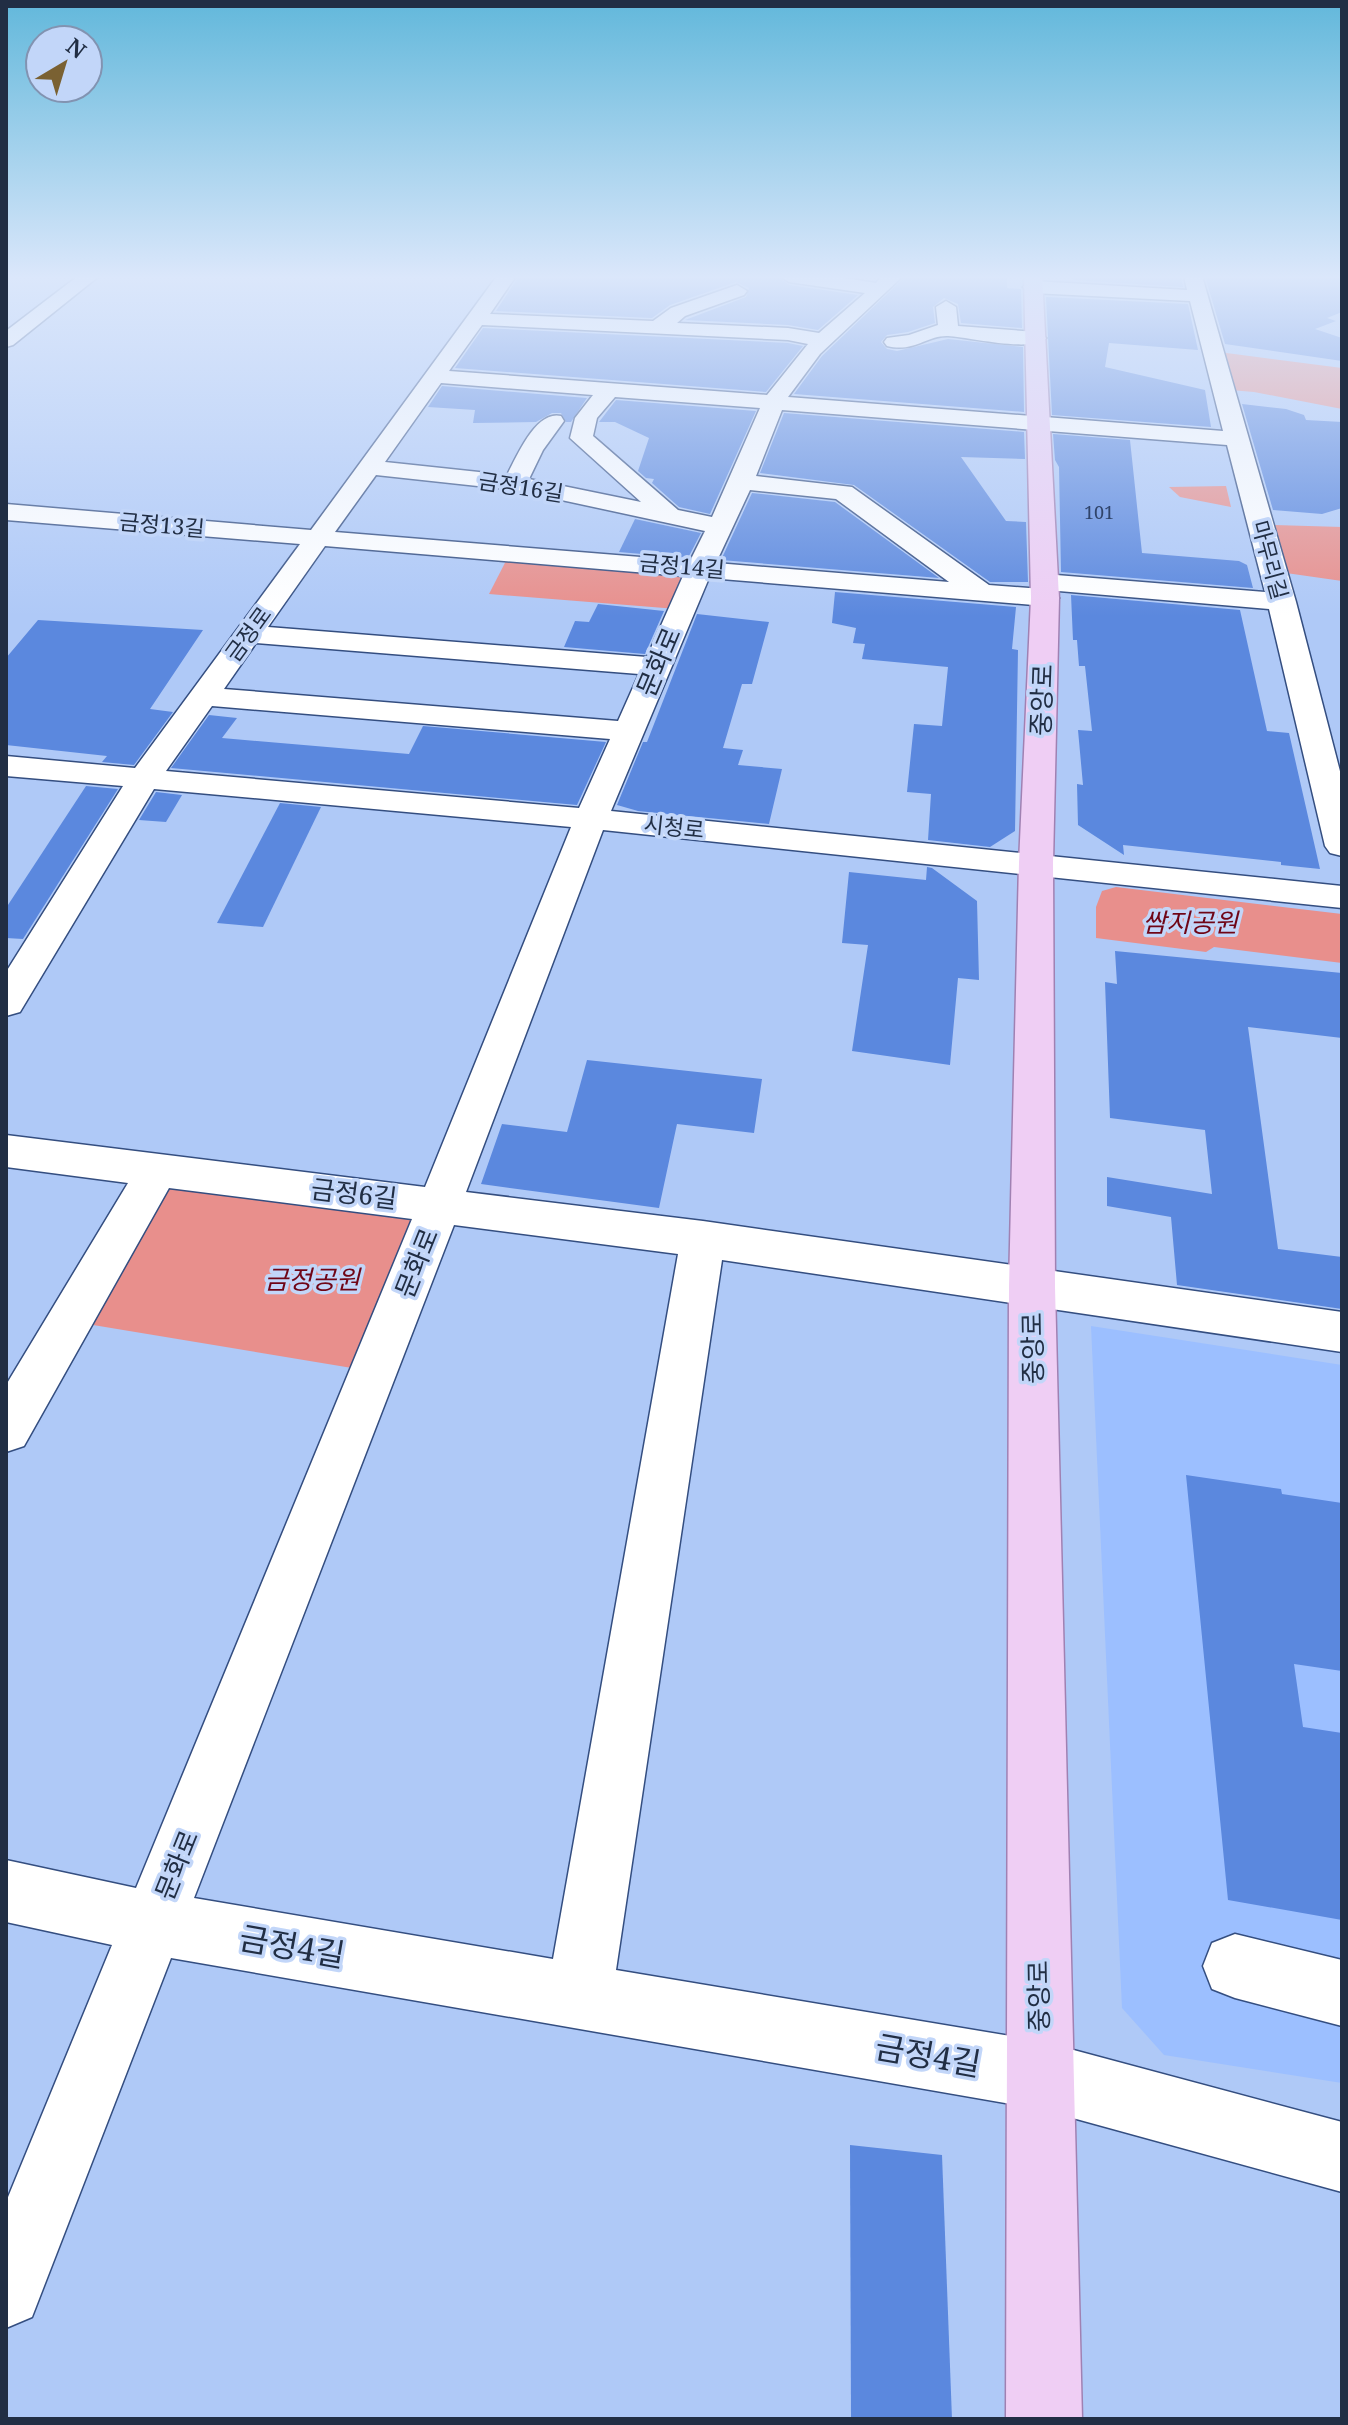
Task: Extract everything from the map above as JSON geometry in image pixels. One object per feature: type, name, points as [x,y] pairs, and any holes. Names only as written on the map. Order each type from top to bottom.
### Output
[{"type":"main road","name":"중앙로","points":[[1038,389],[1045,590],[1036,863],[1032,1287],[1044,2419]]},
{"type":"street","name":"금정로","points":[[6,1003],[21,952],[425,389]]},
{"type":"street","points":[[515,483],[532,450],[553,421],[563,389]]},
{"type":"street","points":[[597,389],[774,401],[1039,411],[1237,439]]},
{"type":"street","name":"문화로","points":[[6,2291],[591,819],[700,568],[742,482],[774,401],[784,389]]},
{"type":"street","name":"마무리길","points":[[1223,389],[1282,602],[1330,742],[1342,846]]},
{"type":"street","points":[[584,438],[586,418],[609,390]]},
{"type":"street","points":[[1039,411],[1064,399]]},
{"type":"street","name":"금정16길","points":[[553,421],[584,438],[672,516]]},
{"type":"street","name":"금정16길","points":[[369,467],[515,483],[720,526]]},
{"type":"street","points":[[742,482],[843,492],[981,592]]},
{"type":"street","name":"금정13길","points":[[6,512],[319,537]]},
{"type":"street","name":"금정14길","points":[[319,537],[981,592],[1045,590],[1282,602]]},
{"type":"street","points":[[249,634],[657,667]]},
{"type":"street","points":[[204,696],[629,731]]},
{"type":"street","name":"시청로","points":[[6,766],[591,819],[1342,897]]},
{"type":"street","name":"금정6길","points":[[6,1151],[703,1239],[1342,1332]]},
{"type":"street","points":[[6,1430],[158,1170]]},
{"type":"street","points":[[579,1997],[703,1239]]},
{"type":"street","name":"금정4길","points":[[6,1891],[154,1923],[1040,2075],[1342,2157]]},
{"type":"street","points":[[1235,1966],[1342,1993]]},
{"type":"shaded area","points":[[1091,1326],[1342,1365],[1342,2083],[1164,2055],[1122,2008]]},
{"type":"green space","points":[[1342,389],[1342,409],[1254,392],[1230,390]]},
{"type":"green space","points":[[1226,486],[1231,507],[1180,497],[1169,487]]},
{"type":"green space","points":[[1274,525],[1342,527],[1342,581],[1286,573]]},
{"type":"green space","points":[[509,555],[690,570],[677,609],[489,594]]},
{"type":"green space","name":"쌈지공원","points":[[1116,887],[1342,914],[1342,963],[1214,947],[1206,952],[1096,938],[1096,907],[1102,891]]},
{"type":"green space","name":"금정공원","points":[[162,1178],[423,1216],[364,1370],[81,1323]]},
{"type":"building","points":[[440,389],[480,389],[587,398],[571,422],[566,422],[561,413],[552,413],[536,422],[473,423],[475,410],[428,407]]},
{"type":"building","points":[[729,389],[768,389],[766,392]]},
{"type":"building","points":[[798,389],[1024,389],[1024,412],[794,394]]},
{"type":"building","points":[[1051,389],[1201,389],[1205,390],[1211,427],[1052,415]]},
{"type":"building","points":[[616,400],[756,411],[710,514],[679,507],[652,483],[654,479],[646,478],[638,471],[649,438],[615,422],[599,422]]},
{"type":"building","points":[[1242,404],[1286,409],[1304,415],[1306,420],[1342,422],[1342,508],[1322,514],[1273,510]]},
{"type":"building","points":[[784,413],[1024,432],[1025,459],[961,457],[1006,521],[1026,522],[1028,582],[990,582],[854,485],[760,473]]},
{"type":"building","points":[[1053,434],[1130,440],[1142,553],[1239,561],[1247,565],[1253,588],[1061,572],[1059,467],[1055,460]]},
{"type":"building","points":[[752,493],[835,502],[939,578],[721,560]]},
{"type":"building","points":[[635,519],[701,533],[688,558],[619,552]]},
{"type":"building","points":[[835,592],[1016,607],[1012,649],[1018,650],[1015,831],[990,847],[928,840],[931,794],[907,792],[914,724],[942,726],[948,667],[862,659],[865,644],[853,643],[856,628],[832,623]]},
{"type":"building","points":[[1071,595],[1240,610],[1267,731],[1289,733],[1320,869],[1123,845],[1124,855],[1078,825],[1077,784],[1083,785],[1078,730],[1092,731],[1085,666],[1079,666],[1077,640],[1073,640]]},
{"type":"building","points":[[598,604],[664,611],[645,654],[564,647],[575,621],[589,622]]},
{"type":"building","points":[[697,614],[769,622],[752,684],[742,684],[723,748],[743,750],[738,765],[782,769],[769,824],[638,811],[617,805],[643,742],[647,742]]},
{"type":"building","points":[[38,620],[203,630],[150,709],[173,712],[134,765],[102,762],[107,756],[6,745],[6,658]]},
{"type":"building","points":[[209,715],[237,718],[222,738],[409,754],[423,726],[606,742],[577,805],[171,768]]},
{"type":"building","points":[[86,786],[118,789],[23,939],[6,938],[6,908]]},
{"type":"building","points":[[156,792],[182,795],[166,822],[139,820]]},
{"type":"building","points":[[280,803],[321,807],[263,927],[217,923]]},
{"type":"building","points":[[927,867],[977,901],[979,980],[958,978],[950,1065],[852,1051],[868,945],[842,943],[849,872],[926,880]]},
{"type":"building","points":[[1115,951],[1342,973],[1342,1038],[1248,1027],[1278,1249],[1342,1257],[1342,1309],[1177,1285],[1171,1217],[1107,1206],[1107,1177],[1212,1194],[1205,1130],[1110,1118],[1105,982],[1117,984]]},
{"type":"building","points":[[587,1060],[762,1079],[754,1133],[677,1124],[659,1208],[481,1184],[502,1124],[567,1132]]},
{"type":"building","points":[[1186,1475],[1281,1489],[1282,1494],[1342,1503],[1342,1671],[1294,1664],[1303,1727],[1342,1733],[1342,1920],[1228,1900]]},
{"type":"building","points":[[850,2145],[942,2155],[952,2419],[851,2419]]}]
